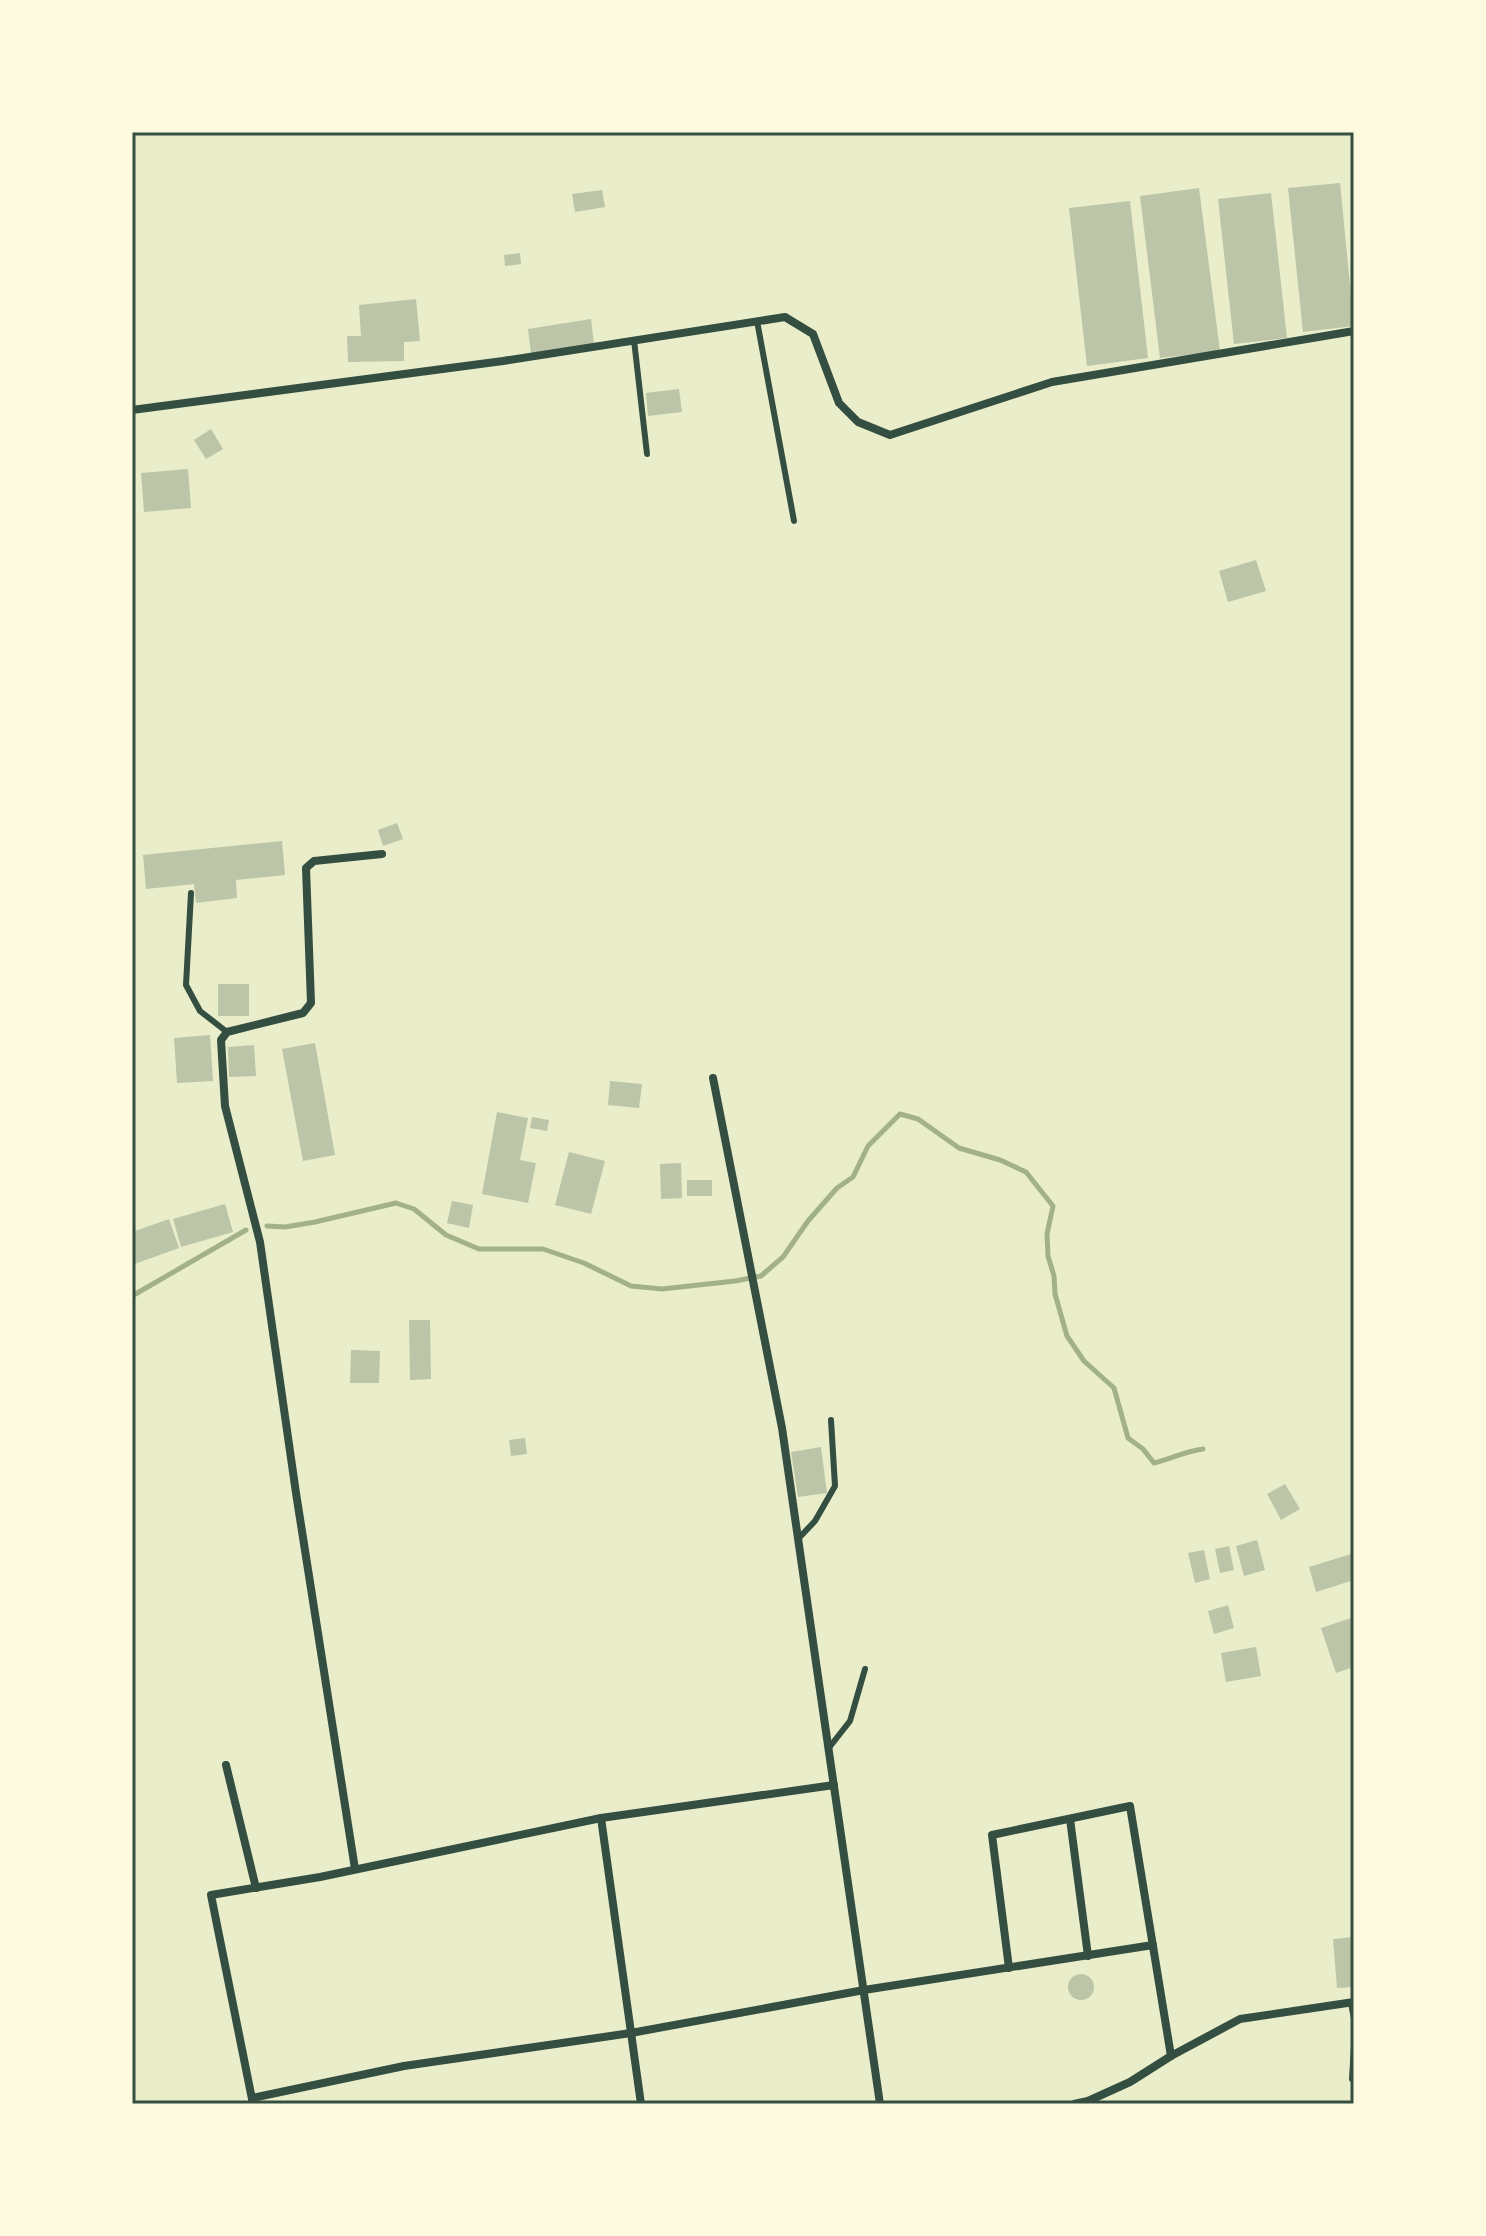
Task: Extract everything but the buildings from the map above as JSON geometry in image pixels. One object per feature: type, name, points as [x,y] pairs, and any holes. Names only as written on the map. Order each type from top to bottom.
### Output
[{"type":"street","points":[[132,410],[503,361],[785,317],[813,334],[839,403],[858,422],[890,435],[1052,382],[1354,331]]},
{"type":"street","points":[[355,1869],[260,1242],[225,1106],[221,1040],[227,1032],[303,1013],[311,1003],[306,868],[314,861],[382,854]]},
{"type":"street","points":[[713,1078],[782,1428],[880,2104]]},
{"type":"street","points":[[226,1765],[256,1888]]},
{"type":"street","points":[[834,1785],[601,1818],[211,1895],[253,2101],[404,2066],[631,2033],[864,1990],[1153,1945]]},
{"type":"street","points":[[1009,1968],[992,1835],[1130,1806],[1171,2056]]},
{"type":"street","points":[[601,1818],[641,2104]]},
{"type":"street","points":[[1070,1819],[1088,1956]]},
{"type":"street","points":[[1074,2104],[1088,2102],[1130,2082],[1240,2019],[1352,2002]]},
{"type":"lane","points":[[757,321],[794,521]]},
{"type":"lane","points":[[634,340],[647,454]]},
{"type":"lane","points":[[191,893],[186,985],[200,1011],[227,1032]]},
{"type":"lane","points":[[798,1539],[815,1521],[835,1486],[831,1420]]},
{"type":"lane","points":[[828,1749],[850,1721],[865,1669]]},
{"type":"lane","points":[[1352,2002],[1354,2019]]},
{"type":"lane","points":[[1352,2079],[1354,2046]]},
{"type":"waterway","points":[[267,1226],[285,1227],[315,1222],[396,1203],[414,1209],[446,1235],[479,1249],[543,1249],[584,1263],[631,1286],[662,1289],[735,1281],[761,1276],[783,1257],[808,1221],[837,1188],[853,1177],[868,1146],[900,1114],[918,1119],[959,1148],[1000,1160],[1026,1172],[1053,1206],[1047,1234],[1048,1256],[1067,1336],[1084,1361],[1114,1388],[1128,1438],[1143,1449],[1154,1463],[1203,1449]]},
{"type":"waterway","points":[[132,1296],[246,1230]]}]
